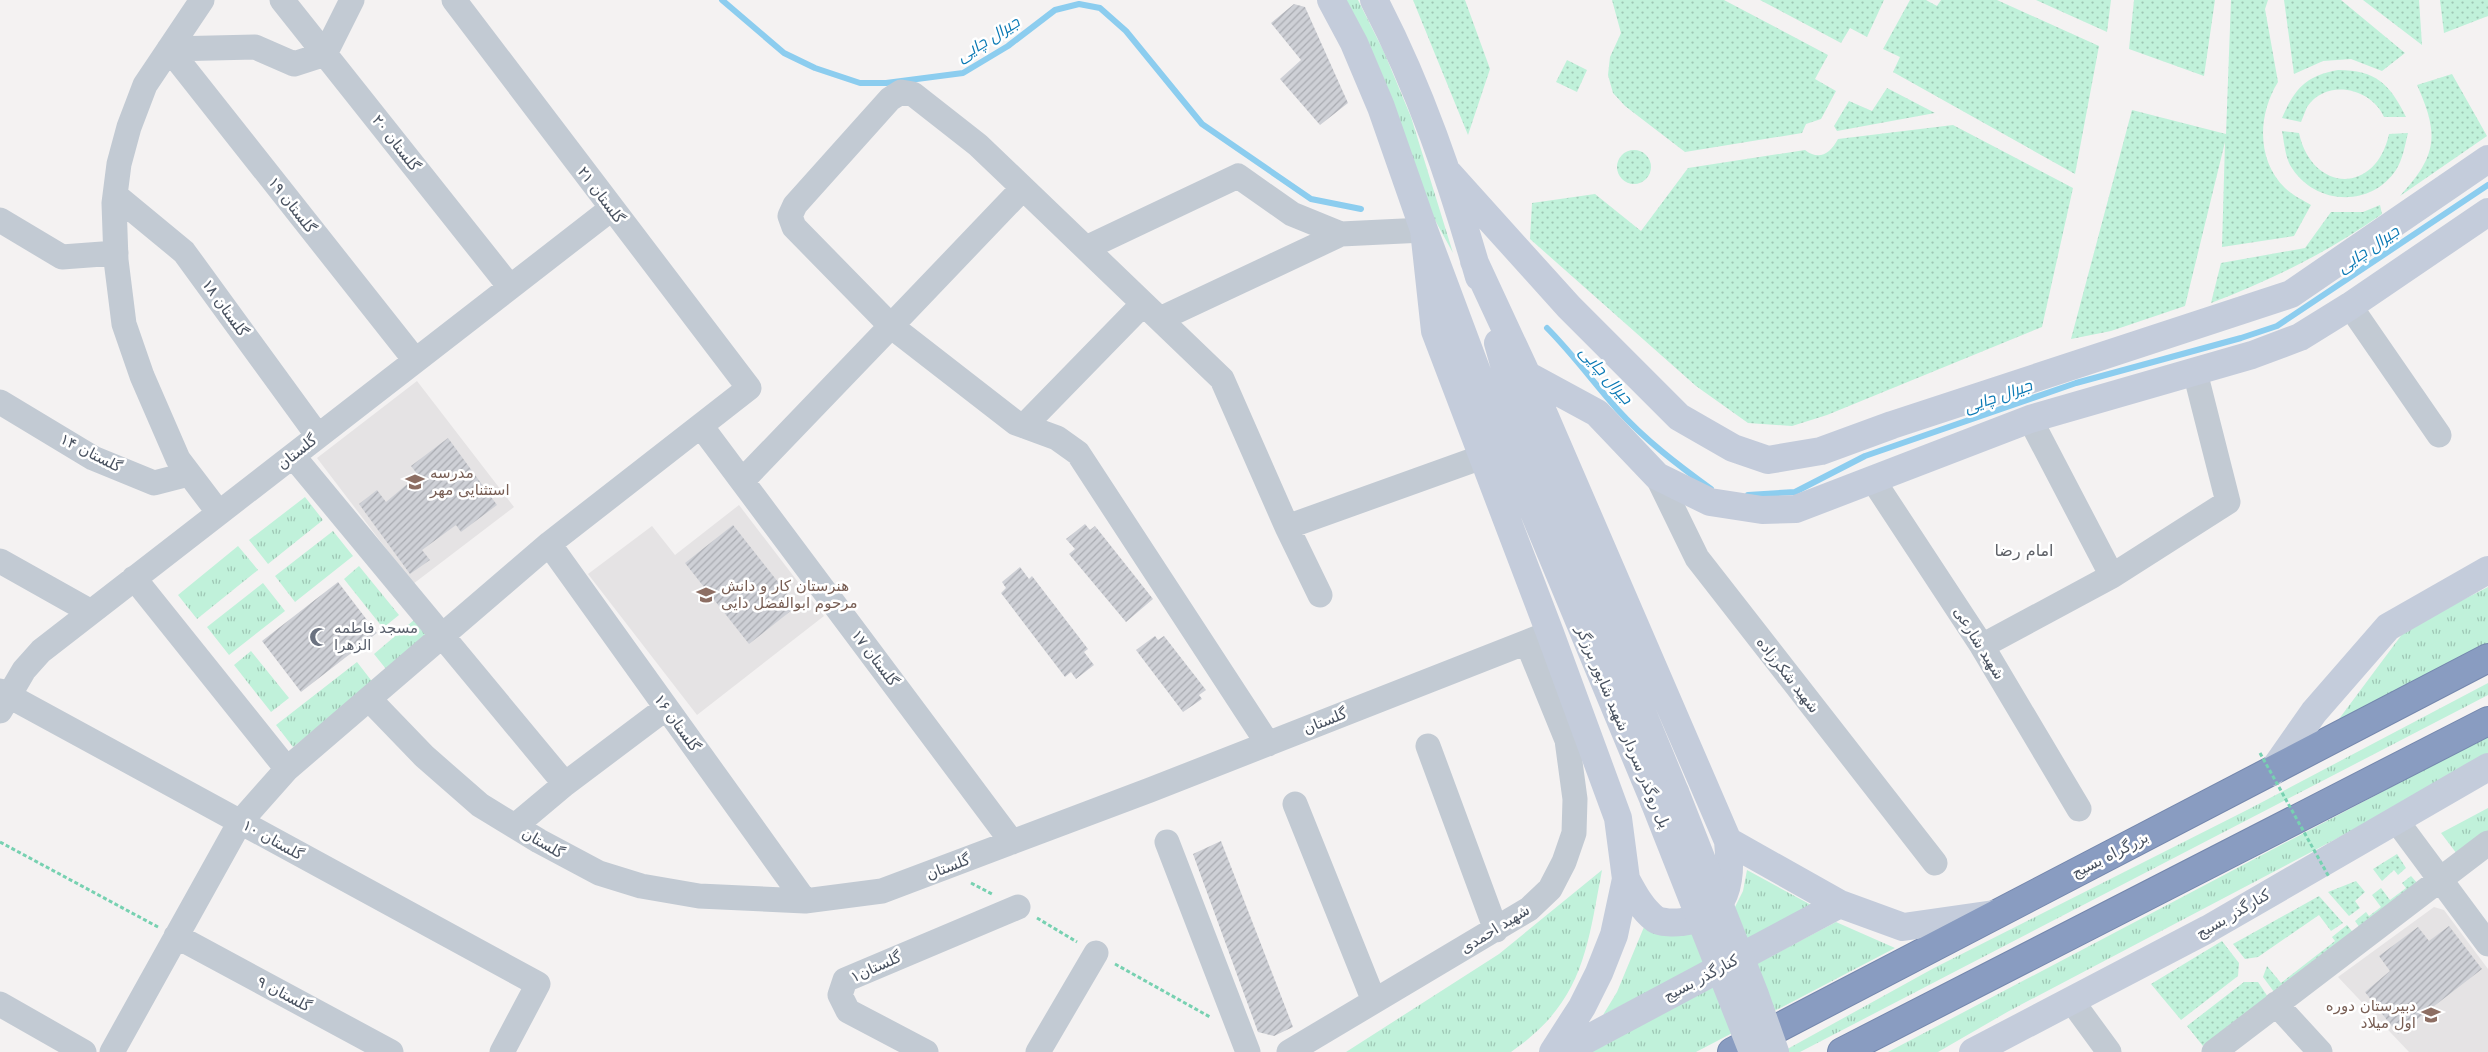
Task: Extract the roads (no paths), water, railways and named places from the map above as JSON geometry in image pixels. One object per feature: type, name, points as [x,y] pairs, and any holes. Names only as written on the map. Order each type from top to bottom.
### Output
[{"type":"highway","name":"بزرگراه بسیج","points":[[1732,1052],[1996,914],[2266,762],[2488,658]]},
{"type":"highway","points":[[1842,1052],[2488,721]]},
{"type":"main road","points":[[1330,0],[1354,42],[1380,107],[1424,230],[1435,331],[1482,456],[1539,637],[1618,818],[1626,879],[1614,935],[1582,1007],[1553,1052]]},
{"type":"main road","points":[[1374,0],[1390,31],[1449,174],[1474,261],[1527,374],[1661,690],[1728,840],[1731,867],[1728,885],[1720,901],[1708,913],[1692,921],[1676,923],[1657,920],[1639,903],[1626,879]]},
{"type":"main road","points":[[1449,174],[1569,308],[1679,417],[1733,448],[1768,460],[1821,451],[1892,425],[2291,294],[2488,159]]},
{"type":"main road","points":[[1527,374],[1597,413],[1657,476],[1710,502],[1762,510],[1796,509],[2030,419],[2195,372],[2300,337],[2350,306],[2488,212]]},
{"type":"main road","name":"پل روگذر سردار شهید شاپور برزگر","points":[[1424,230],[1489,404],[1755,995],[1775,1052]]},
{"type":"main road","name":"پل روگذر سردار شهید شاپور برزگر","points":[[1474,261],[1517,410],[1664,796],[1753,1052]]},
{"type":"main road","points":[[2266,762],[2314,712],[2388,627],[2488,570]]},
{"type":"main road","name":"کنارگذر بسیج","points":[[1973,1052],[2000,1046],[2071,1000],[2208,929],[2488,767]]},
{"type":"main road","points":[[1728,840],[1840,904],[1903,927],[1996,914]]},
{"type":"main road","name":"کنارگذر بسیج","points":[[1563,1052],[1840,904]]},
{"type":"street","points":[[202,0],[145,85],[129,127],[119,164],[115,195],[116,253],[124,324],[142,376],[178,459],[219,513]]},
{"type":"street","name":"گلستان ۲۰","points":[[282,0],[510,287]]},
{"type":"street","points":[[169,49],[255,48],[294,64],[325,54],[352,0]]},
{"type":"street","name":"گلستان ۲۱","points":[[454,0],[611,209],[749,388],[701,426]]},
{"type":"street","name":"گلستان ۱۹","points":[[169,49],[415,360]]},
{"type":"street","points":[[1268,744],[1078,453],[1057,438],[1016,423],[891,326],[794,227],[790,216],[795,205],[890,99],[901,92],[913,94],[978,145],[1222,379],[1287,527],[1320,594]]},
{"type":"street","points":[[1086,248],[1238,176],[1292,214],[1341,234]]},
{"type":"street","points":[[744,480],[1023,188]]},
{"type":"street","name":"گلستان ۱۸","points":[[115,195],[184,252],[318,436]]},
{"type":"street","name":"گلستان","points":[[3,699],[41,650],[611,209]]},
{"type":"street","points":[[0,220],[62,257],[116,253]]},
{"type":"street","points":[[1024,426],[1152,311],[1341,234],[1424,230]]},
{"type":"street","points":[[2350,306],[2439,435]]},
{"type":"street","points":[[1982,646],[2112,576],[2228,502],[2195,372]]},
{"type":"street","name":"گلستان ۱۴","points":[[0,402],[93,458],[154,482],[189,474]]},
{"type":"street","points":[[2030,419],[2112,576]]},
{"type":"street","points":[[112,1052],[240,822],[287,769],[370,700],[549,544],[701,426]]},
{"type":"street","name":"گلستان ۱۷","points":[[701,426],[744,480],[1012,842]]},
{"type":"street","points":[[292,456],[565,784]]},
{"type":"street","points":[[1287,527],[1482,456]]},
{"type":"street","name":"شهید شکرزاده","points":[[1657,476],[1697,558],[1934,863]]},
{"type":"street","name":"شهید شارعی","points":[[1873,480],[1982,646],[2079,809]]},
{"type":"street","name":"گلستان ۱۶","points":[[549,544],[805,901]]},
{"type":"street","points":[[0,561],[91,612]]},
{"type":"street","points":[[134,578],[287,769]]},
{"type":"street","name":"گلستان","points":[[370,700],[431,762],[480,805],[599,873],[641,886],[699,896],[805,901],[882,891],[1268,744],[1539,637]]},
{"type":"street","name":"شهید احمدی","points":[[1289,1052],[1496,930],[1529,909],[1550,889],[1564,862],[1574,833],[1574,800],[1567,740],[1539,637]]},
{"type":"street","name":"گلستان ۱۰","points":[[3,699],[240,822],[538,984],[502,1052]]},
{"type":"street","points":[[515,826],[565,784],[666,708]]},
{"type":"street","points":[[1428,746],[1496,930]]},
{"type":"street","points":[[1295,804],[1374,1001]]},
{"type":"street","points":[[2396,820],[2488,944]]},
{"type":"street","points":[[1167,842],[1248,1052]]},
{"type":"street","points":[[2214,1052],[2488,843]]},
{"type":"street","name":"گلستان۱","points":[[926,1052],[848,1011],[840,995],[845,980],[1018,907]]},
{"type":"street","name":"گلستان ۹","points":[[176,936],[391,1052]]},
{"type":"street","points":[[1038,1052],[1096,953]]},
{"type":"street","points":[[2071,1000],[2109,1052]]},
{"type":"street","points":[[0,1004],[84,1052]]},
{"type":"street","points":[[2276,1004],[2320,1052]]},
{"type":"waterway","name":"جیرال چایی","points":[[722,0],[784,53],[815,68],[860,83],[886,83],[963,73],[1008,46],[1055,10],[1079,4],[1100,8],[1126,31],[1202,124],[1311,199],[1361,209]]},
{"type":"waterway","name":"جیرال چایی","points":[[1748,495],[1795,492],[1865,456],[2076,383],[2241,338],[2277,326],[2488,185]]},
{"type":"waterway","name":"جیرال چایی","points":[[1547,328],[1608,399],[1639,431],[1662,452],[1711,489]]},
{"type":"place","name":"مدرسه استثنایی مهر","points":[[415,482]]},
{"type":"place","name":"هنرستان کار و دانش مرحوم ابوالفضل دایی","points":[[706,595]]},
{"type":"place","name":"مسجد فاطمه الزهرا","points":[[319,637]]},
{"type":"place","name":"دبیرستان دوره اول میلاد","points":[[2431,1015]]},
{"type":"district","name":"امام رضا","points":[[2024,550]]}]
